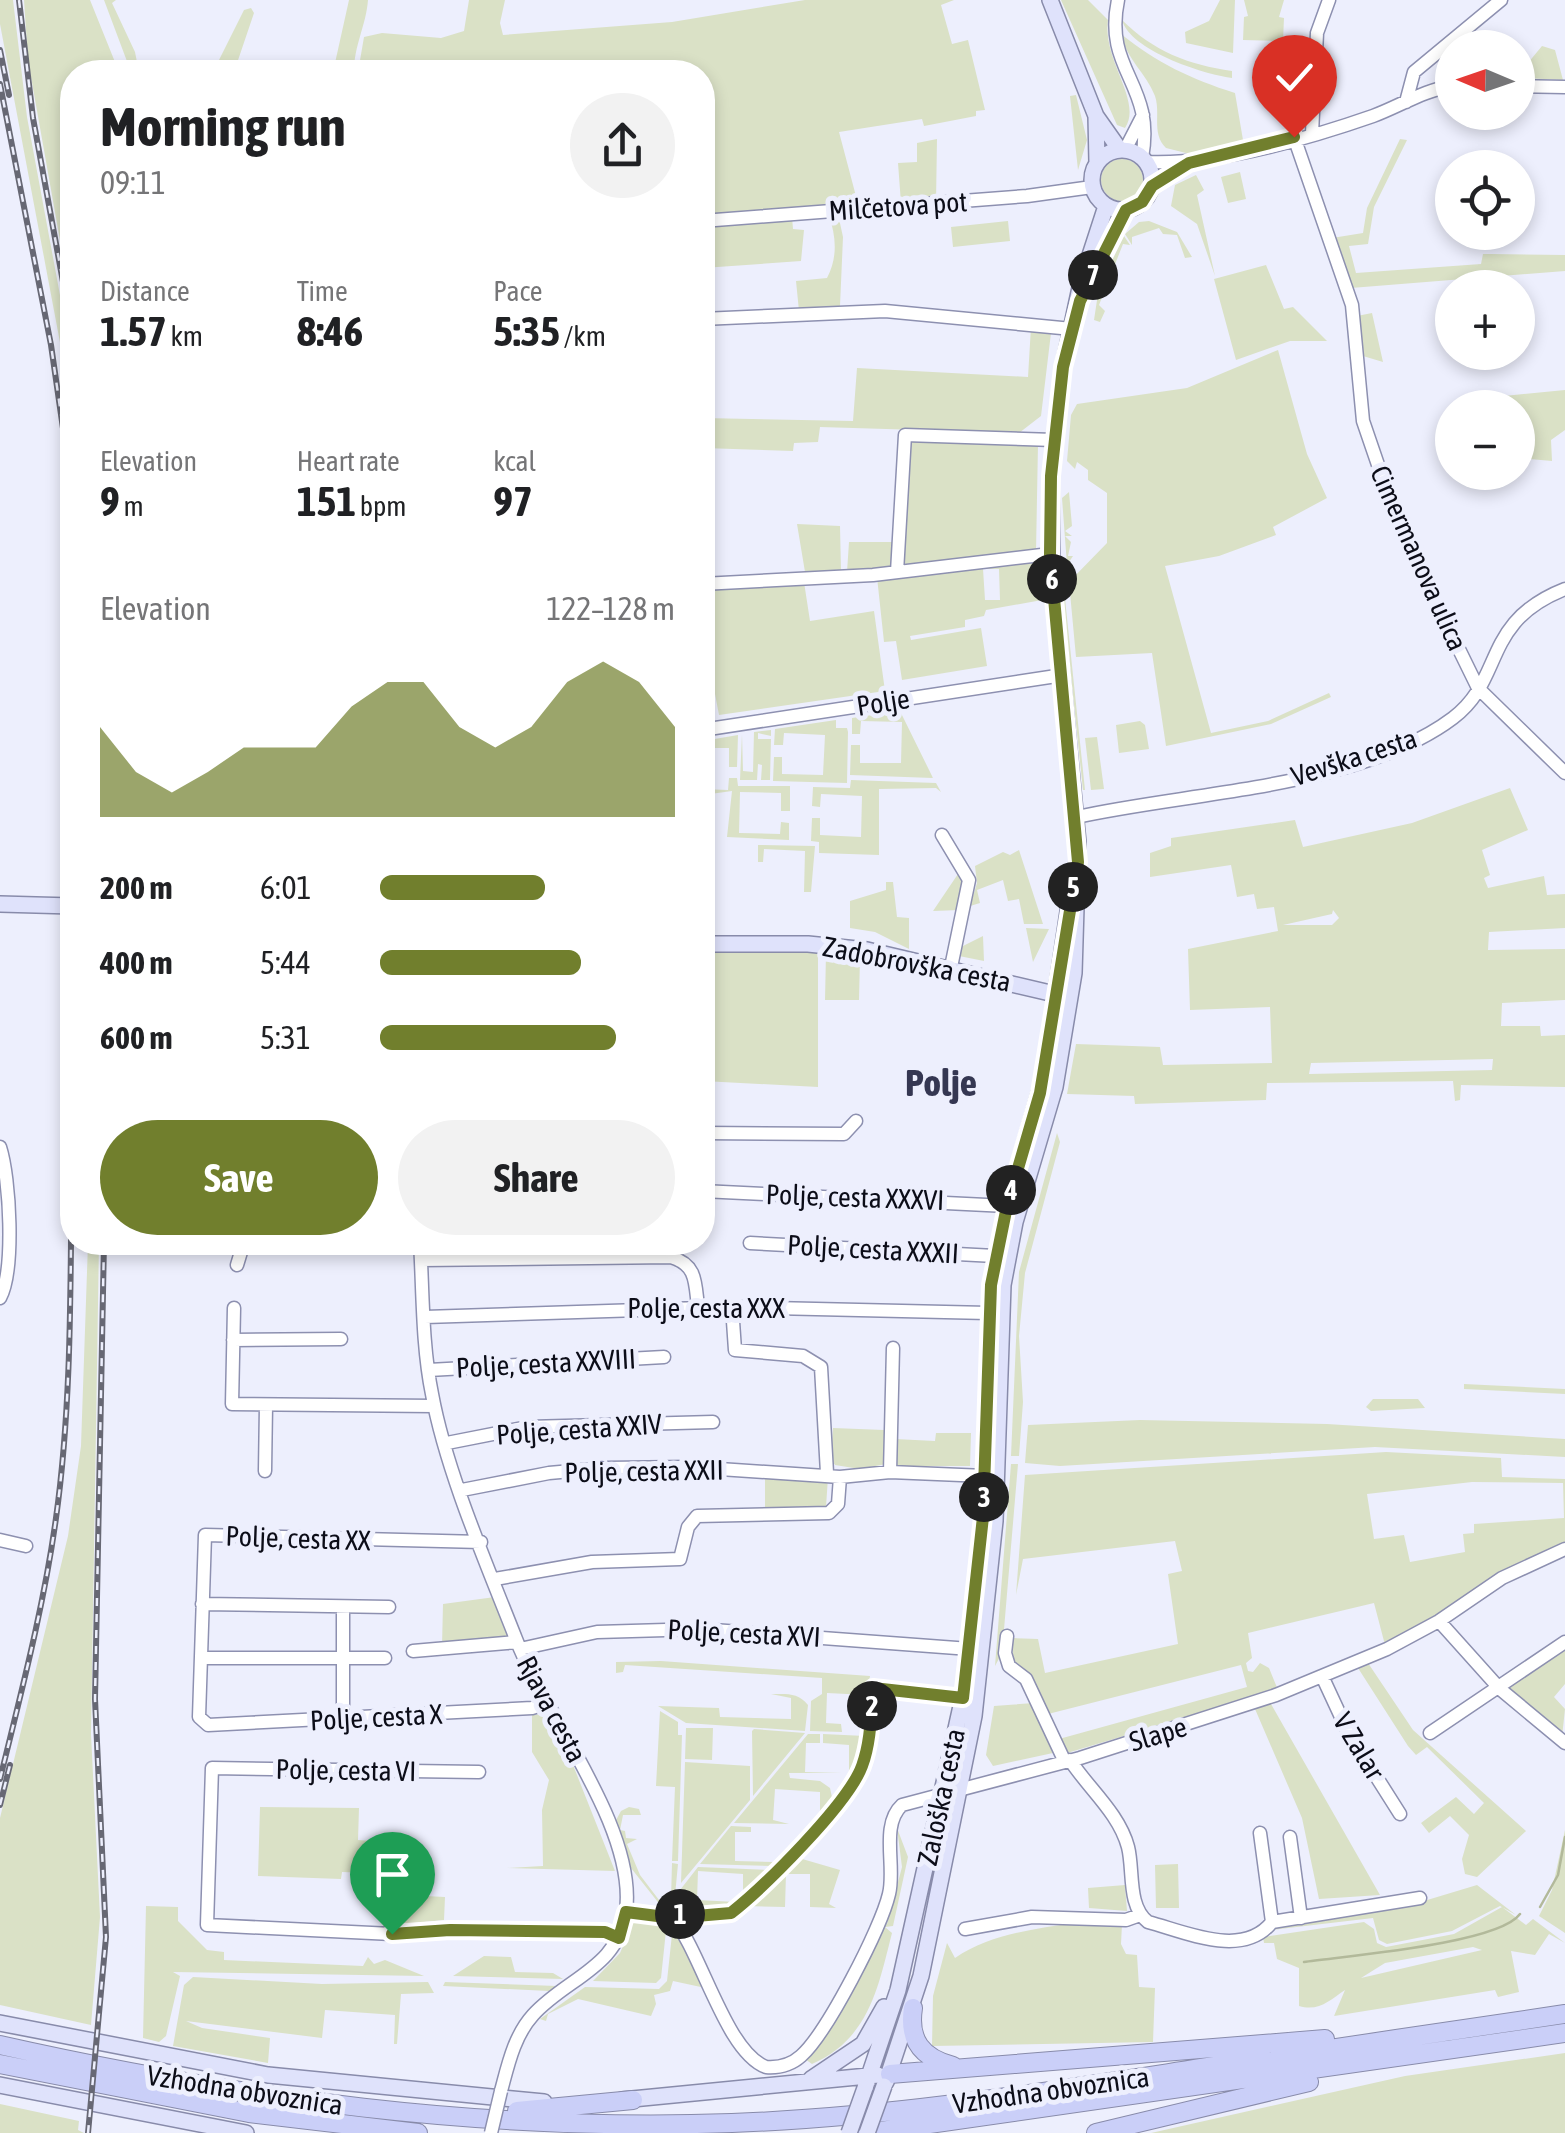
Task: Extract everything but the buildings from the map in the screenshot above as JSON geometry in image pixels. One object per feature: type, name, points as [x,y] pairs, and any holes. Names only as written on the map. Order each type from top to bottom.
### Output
[{"type":"highway","points":[[912,2008],[912,2034],[922,2051],[942,2063],[964,2068]]},
{"type":"highway","name":"Vzhodna obvoznica","points":[[0,2045],[236,2091],[428,2115],[649,2124],[824,2118],[1045,2092],[1565,2014]]},
{"type":"highway","points":[[887,2080],[964,2068],[1373,2033],[1400,2039]]},
{"type":"highway","name":"Vzhodna obvoznica","points":[[867,2133],[1565,2033]]},
{"type":"highway","points":[[1096,2133],[1302,2083],[1356,2076],[1377,2062]]},
{"type":"highway","name":"Vzhodna obvoznica","points":[[2,2066],[197,2104],[416,2133]]},
{"type":"highway","points":[[428,2115],[457,2108],[532,2110],[634,2100]]},
{"type":"main road","points":[[1050,0],[1096,116],[1123,150],[1144,160],[1152,186],[1142,202],[1126,210],[1106,206],[1092,186],[1097,163],[1096,116]]},
{"type":"main road","points":[[1097,163],[1123,150]]},
{"type":"main road","name":"Zaloška cesta","points":[[867,2133],[912,2008],[951,1791],[986,1628],[1003,1285],[1015,1222],[1055,1086],[1078,862],[1050,554],[1054,440],[1072,329],[1106,206]]},
{"type":"main road","name":"Zaloška cesta","points":[[1080,301],[1126,210]]},
{"type":"main road","points":[[0,904],[60,906]]},
{"type":"main road","name":"Zadobrovška cesta","points":[[715,944],[822,944],[952,967],[1062,996]]},
{"type":"main road","name":"Zaloška cesta","points":[[849,2133],[906,1957],[951,1791],[970,1649],[985,1476],[988,1313],[995,1256],[1062,996]]},
{"type":"main road","points":[[796,2085],[834,2067],[866,2041],[906,1957]]},
{"type":"main road","points":[[0,2023],[147,2054],[341,2085],[537,2102],[634,2100],[887,2080]]},
{"type":"main road","points":[[0,2085],[246,2133]]},
{"type":"street","points":[[1118,0],[1114,46],[1140,93],[1147,126],[1144,160],[1189,163],[1312,133],[1435,92]]},
{"type":"street","points":[[1312,133],[1317,33],[1329,0]]},
{"type":"street","points":[[1406,102],[1414,72],[1501,0]]},
{"type":"street","points":[[1535,86],[1565,87]]},
{"type":"street","points":[[1123,150],[1143,115]]},
{"type":"street","name":"Cimermanova ulica","points":[[1294,137],[1352,306],[1363,421],[1378,474],[1478,688]]},
{"type":"street","points":[[1152,186],[1189,163]]},
{"type":"street","name":"Milčetova pot","points":[[715,220],[1027,196],[1092,186]]},
{"type":"street","points":[[715,318],[885,311],[1072,329]]},
{"type":"street","points":[[897,572],[905,435],[1054,440]]},
{"type":"street","points":[[715,583],[897,572],[1050,554]]},
{"type":"street","name":"Vevška cesta","points":[[1076,816],[1220,792],[1359,761],[1440,726],[1459,713],[1478,688],[1496,646],[1520,614],[1565,589]]},
{"type":"street","name":"Polje","points":[[715,728],[1062,675]]},
{"type":"street","points":[[1478,688],[1565,773]]},
{"type":"street","points":[[942,835],[969,880],[952,967]]},
{"type":"street","points":[[715,1133],[844,1134],[856,1121]]},
{"type":"street","points":[[0,1146],[8,1222],[6,1278],[0,1298]]},
{"type":"street","name":"Polje, cesta XXXVI","points":[[715,1191],[1007,1206]]},
{"type":"street","name":"Polje, cesta XXXII","points":[[750,1242],[995,1256]]},
{"type":"street","points":[[237,1265],[240,1255]]},
{"type":"street","name":"Rjava cesta","points":[[421,1255],[434,1406],[518,1645],[588,1780],[625,1877],[626,1912],[619,1938],[598,1966],[530,2017],[514,2049],[492,2133]]},
{"type":"street","points":[[421,1260],[671,1256],[687,1262],[694,1272],[698,1307]]},
{"type":"street","name":"Polje, cesta XXX","points":[[425,1316],[698,1307],[988,1313]]},
{"type":"street","points":[[494,1580],[592,1562],[680,1558],[688,1527],[697,1516],[829,1513],[838,1504],[820,1367],[803,1356],[735,1350],[732,1307]]},
{"type":"street","points":[[234,1308],[232,1404],[434,1406]]},
{"type":"street","points":[[233,1340],[340,1339]]},
{"type":"street","points":[[890,1472],[894,1348]]},
{"type":"street","name":"Polje, cesta XXVIII","points":[[428,1370],[664,1357]]},
{"type":"street","points":[[265,1471],[266,1406]]},
{"type":"street","name":"Polje, cesta XXIV","points":[[447,1444],[528,1427],[712,1422]]},
{"type":"street","name":"Polje, cesta XXII","points":[[462,1490],[549,1473],[605,1468],[985,1476]]},
{"type":"street","name":"Polje, cesta XX","points":[[202,1604],[205,1535],[481,1542]]},
{"type":"street","points":[[0,1540],[26,1546]]},
{"type":"street","name":"Slape","points":[[673,1918],[709,1978],[738,2043],[754,2062],[773,2068],[788,2065],[806,2052],[851,1976],[889,1895],[893,1860],[890,1829],[896,1810],[1223,1714],[1322,1676],[1440,1621],[1502,1578],[1565,1549]]},
{"type":"street","points":[[385,1658],[201,1658],[202,1604],[390,1607]]},
{"type":"street","points":[[342,1719],[343,1609]]},
{"type":"street","points":[[1440,1621],[1500,1688],[1565,1743]]},
{"type":"street","name":"Polje, cesta XVI","points":[[413,1651],[518,1645],[598,1632],[700,1629],[970,1649]]},
{"type":"street","points":[[1007,1636],[1005,1653],[1010,1666],[1026,1679],[1067,1760],[1123,1833],[1140,1915],[1155,1924],[1233,1942],[1255,1938],[1272,1922],[1420,1898]]},
{"type":"street","points":[[1430,1733],[1565,1642]]},
{"type":"street","name":"Polje, cesta X","points":[[201,1658],[199,1717],[203,1724],[532,1708],[548,1703]]},
{"type":"street","name":"V Zalar","points":[[1322,1676],[1348,1732],[1400,1814]]},
{"type":"street","points":[[626,1912],[673,1918],[731,1913],[839,1803],[862,1766],[873,1688],[963,1698]]},
{"type":"street","name":"Polje, cesta VI","points":[[480,1772],[212,1768],[207,1925],[392,1934],[450,1930],[605,1932],[619,1938]]},
{"type":"street","points":[[1260,1834],[1272,1922]]},
{"type":"street","points":[[1290,1837],[1301,1918]]},
{"type":"street","points":[[965,1928],[1032,1917],[1126,1920],[1140,1915]]},
{"type":"green space","points":[[0,0],[13,0],[27,117],[60,295],[60,342],[0,24]]},
{"type":"green space","points":[[24,0],[90,0],[114,60],[60,60],[60,240],[28,60]]},
{"type":"green space","points":[[104,0],[116,0],[112,3],[137,60],[126,60]]},
{"type":"green space","points":[[349,0],[368,0],[355,60],[336,60]]},
{"type":"green space","points":[[469,0],[505,0],[500,23],[503,35],[672,22],[805,0],[954,0],[941,5],[952,44],[968,40],[985,110],[976,111],[976,116],[924,126],[922,119],[839,132],[857,200],[852,206],[715,218],[715,60],[360,60],[364,37],[382,33],[441,38],[464,31]]},
{"type":"green space","points":[[1061,0],[1088,0],[1108,20],[1111,50],[1129,105],[1125,128],[1117,125]]},
{"type":"green space","points":[[1220,0],[1235,0],[1233,53],[1186,43],[1185,32],[1209,21]]},
{"type":"green space","points":[[1244,0],[1284,0],[1279,17],[1284,18],[1283,41],[1243,40],[1244,17],[1248,16]]},
{"type":"green space","points":[[251,8],[254,13],[238,60],[219,60],[244,10]]},
{"type":"green space","points":[[1122,20],[1159,48],[1201,65],[1232,71],[1232,78],[1169,59],[1138,41]]},
{"type":"green space","points":[[1121,34],[1175,69],[1235,93],[1243,140],[1190,154],[1166,148],[1159,136],[1155,96]]},
{"type":"green space","points":[[1542,46],[1555,50],[1563,80],[1535,79],[1535,54]]},
{"type":"green space","points":[[1076,95],[1087,140],[1078,170],[1070,96]]},
{"type":"green space","points":[[937,139],[936,202],[901,203],[898,163],[917,162],[917,143]]},
{"type":"green space","points":[[1400,139],[1407,140],[1374,207],[1368,244],[1349,246],[1356,273],[1481,264],[1483,254],[1565,255],[1565,271],[1435,270],[1435,281],[1351,288],[1332,238],[1363,233],[1367,208]]},
{"type":"green space","points":[[1122,159],[1137,165],[1143,180],[1137,195],[1122,201],[1107,195],[1101,180],[1107,165]]},
{"type":"green space","points":[[1240,172],[1246,199],[1228,203],[1221,177]]},
{"type":"green space","points":[[1196,175],[1204,190],[1197,195],[1215,276],[1197,224],[1171,206],[1175,185]]},
{"type":"green space","points":[[838,214],[843,237],[840,306],[799,311],[796,281],[827,278],[831,270],[835,247],[829,215]]},
{"type":"green space","points":[[792,217],[793,229],[804,230],[801,261],[715,267],[715,222]]},
{"type":"green space","points":[[1008,221],[1010,241],[953,247],[951,227]]},
{"type":"green space","points":[[1149,221],[1177,232],[1192,257],[1185,258],[1177,235],[1163,234],[1159,228],[1132,237],[1132,245],[1125,234],[1139,222]]},
{"type":"green space","points":[[1124,236],[1130,245],[1123,244],[1099,305],[1105,311],[1100,322],[1094,320],[1099,287]]},
{"type":"green space","points":[[1266,265],[1284,309],[1293,307],[1327,341],[1290,341],[1236,360],[1214,279]]},
{"type":"green space","points":[[1372,313],[1383,362],[1363,356],[1357,316]]},
{"type":"green space","points":[[1031,327],[1051,333],[1041,416],[1019,433],[820,427],[818,442],[794,443],[793,451],[715,448],[715,418],[853,421],[857,368],[1028,377]]},
{"type":"green space","points":[[1278,350],[1307,454],[1327,498],[1273,527],[1276,535],[1219,556],[1165,566],[1211,733],[1268,721],[1329,693],[1331,697],[1271,724],[1166,746],[1152,653],[1076,657],[1069,582],[1107,543],[1107,493],[1088,480],[1088,470],[1077,462],[1075,469],[1067,461],[1071,415],[1077,404],[1187,388]]},
{"type":"green space","points":[[1565,390],[1565,430],[1551,440],[1552,461],[1535,460],[1535,393]]},
{"type":"green space","points":[[908,440],[1038,444],[1036,552],[900,567]]},
{"type":"green space","points":[[1069,492],[1072,526],[1065,531],[1072,536],[1065,536],[1071,542],[1068,556],[1073,556],[1067,565],[1062,498]]},
{"type":"green space","points":[[797,524],[840,526],[841,571],[805,572]]},
{"type":"green space","points":[[849,542],[895,542],[894,570],[847,572]]},
{"type":"green space","points":[[1033,561],[1037,563],[1042,600],[986,610],[984,616],[965,620],[965,627],[910,636],[911,640],[981,628],[987,666],[902,680],[896,641],[884,642],[877,577]],"holes":[[[983,569],[999,569],[1000,600],[985,600]]]},
{"type":"green space","points":[[804,582],[810,621],[874,611],[885,691],[719,715],[715,694],[715,589]]},
{"type":"green space","points":[[1064,589],[1085,790],[1063,600]]},
{"type":"green space","points":[[900,711],[933,778],[850,775],[851,745],[860,745],[860,763],[901,763],[902,722],[861,721],[860,734],[852,734],[852,718]]},
{"type":"green space","points":[[836,720],[836,728],[847,728],[848,732],[847,783],[773,781],[774,757],[782,757],[782,774],[823,775],[825,735],[784,733],[783,745],[774,745],[775,729]]},
{"type":"green space","points":[[1140,721],[1145,725],[1149,749],[1119,753],[1116,725]]},
{"type":"green space","points":[[771,730],[771,736],[758,733],[758,739],[771,739],[770,780],[761,780],[762,765],[758,764],[757,780],[740,780],[742,734],[743,771],[753,772],[754,732]]},
{"type":"green space","points":[[738,735],[737,767],[729,767],[729,748],[715,748],[715,739]]},
{"type":"green space","points":[[1097,737],[1104,789],[1091,790],[1085,738]]},
{"type":"green space","points":[[729,778],[737,778],[738,786],[790,786],[790,811],[781,811],[781,793],[740,792],[739,833],[780,834],[781,822],[789,823],[789,840],[727,837],[732,791],[715,793],[715,790],[728,790]]},
{"type":"green space","points":[[851,780],[936,783],[941,792],[936,788],[879,789],[879,855],[819,853],[819,842],[811,841],[812,818],[820,818],[820,835],[861,837],[862,796],[821,794],[820,807],[812,806],[813,787],[850,788]]},
{"type":"green space","points":[[1510,788],[1528,830],[1482,850],[1490,875],[1484,878],[1488,888],[1544,876],[1547,895],[1565,894],[1565,928],[1489,932],[1488,950],[1565,949],[1565,1000],[1502,1003],[1501,1026],[1540,1026],[1541,1036],[1565,1035],[1565,1087],[1461,1085],[1460,1100],[1455,1101],[1453,1081],[1267,1083],[1266,1100],[1135,1104],[1134,1096],[1067,1094],[1076,1044],[1160,1047],[1163,1065],[1272,1063],[1270,1007],[1190,1010],[1188,949],[1278,931],[1274,907],[1257,909],[1254,894],[1237,897],[1231,865],[1150,877],[1150,853],[1171,846],[1171,838],[1295,820],[1303,847],[1412,823]],"holes":[[[1333,910],[1339,918],[1332,925],[1283,925],[1332,914]],[[1493,1059],[1492,1070],[1309,1074],[1311,1063]]]},
{"type":"green space","points":[[758,845],[815,846],[811,892],[804,892],[805,851],[764,849],[763,862],[758,862]]},
{"type":"green space","points":[[1019,850],[1043,924],[1024,924],[1019,899],[1008,901],[1003,880],[977,890],[980,903],[970,906],[977,883],[975,866],[1003,852],[1010,855]]},
{"type":"green space","points":[[960,871],[964,882],[960,910],[933,911]]},
{"type":"green space","points":[[886,882],[893,882],[897,917],[909,918],[909,949],[875,932],[850,928],[850,901],[886,890]]},
{"type":"green space","points":[[1026,928],[1049,929],[1033,962]]},
{"type":"green space","points":[[983,936],[984,961],[959,956],[961,947]]},
{"type":"green space","points":[[715,952],[818,953],[818,1087],[715,1082]]},
{"type":"green space","points":[[826,953],[860,957],[859,1000],[825,1000]]},
{"type":"green space","points":[[1057,1133],[1060,1142],[1025,1273],[1019,1336],[1023,1402],[1019,1456],[1011,1456],[1019,1272]]},
{"type":"green space","points":[[88,1255],[99,1255],[91,1734],[100,1917],[91,2025],[0,2005],[0,1818],[68,1536],[81,1446]]},
{"type":"green space","points":[[1464,1384],[1565,1389],[1565,1394],[1464,1389]]},
{"type":"green space","points":[[1373,1399],[1418,1399],[1425,1408],[1371,1411],[1366,1407]]},
{"type":"green space","points":[[1140,1420],[1327,1424],[1565,1439],[1565,1457],[1375,1447],[1060,1466],[1025,1463],[1028,1425]]},
{"type":"green space","points":[[833,1428],[884,1430],[886,1464],[860,1469],[835,1465],[831,1459]]},
{"type":"green space","points":[[936,1433],[971,1433],[970,1466],[895,1466],[895,1439],[935,1441]]},
{"type":"green space","points":[[1386,1452],[1501,1458],[1502,1477],[1565,1479],[1565,1545],[1385,1645],[1374,1603],[1248,1633],[1252,1658],[1246,1663],[1248,1671],[1253,1672],[1260,1663],[1269,1668],[1278,1690],[1067,1753],[1014,1663],[1011,1638],[1038,1639],[1045,1673],[1178,1644],[1168,1574],[1182,1571],[1175,1541],[1023,1559],[1016,1595],[1025,1475]],"holes":[[[1472,1482],[1563,1483],[1564,1518],[1474,1524],[1474,1533],[1463,1534],[1465,1552],[1410,1562],[1404,1535],[1374,1539],[1367,1494]],[[1241,1665],[1247,1687],[1059,1739],[1048,1714]]]},
{"type":"green space","points":[[1011,1464],[1018,1464],[1002,1653],[995,1666]]},
{"type":"green space","points":[[765,1474],[828,1477],[826,1507],[765,1509]]},
{"type":"green space","points":[[495,1597],[510,1638],[442,1646],[443,1604]]},
{"type":"green space","points":[[1565,1649],[1565,1684],[1554,1697],[1565,1709],[1562,1737],[1507,1688]]},
{"type":"green space","points":[[661,1661],[870,1676],[867,1695],[827,1693],[826,1723],[841,1724],[842,1732],[810,1731],[811,1701],[822,1694],[822,1678],[625,1665],[623,1672],[616,1673],[616,1662]]},
{"type":"green space","points":[[1368,1663],[1413,1730],[1526,1831],[1477,1877],[1465,1874],[1462,1859],[1469,1835],[1450,1816],[1429,1833],[1421,1823],[1456,1797],[1474,1814],[1484,1803],[1427,1747],[1416,1755],[1408,1746],[1358,1668]]},
{"type":"green space","points":[[771,1694],[791,1695],[808,1705],[805,1731],[686,1723],[658,1706],[719,1708],[720,1717],[791,1719],[791,1698]]},
{"type":"green space","points":[[1034,1703],[1053,1753],[993,1766],[986,1755],[994,1706]]},
{"type":"green space","points":[[1271,1704],[1380,1895],[1319,1899],[1302,1818],[1255,1709]]},
{"type":"green space","points":[[660,1711],[678,1722],[678,1735],[682,1735],[678,1861],[672,1861],[675,1787],[656,1786]]},
{"type":"green space","points":[[544,1714],[573,1765],[615,1871],[507,1868],[543,1866],[542,1810],[549,1780],[532,1752],[532,1715]]},
{"type":"green space","points":[[686,1728],[713,1728],[712,1760],[685,1759]]},
{"type":"green space","points":[[752,1731],[805,1733],[753,1796]]},
{"type":"green space","points":[[808,1734],[820,1734],[820,1743],[806,1743],[805,1772],[842,1773],[789,1773],[790,1778],[820,1781],[830,1788],[833,1802],[820,1818],[820,1792],[775,1789],[773,1820],[789,1824],[734,1823]]},
{"type":"green space","points":[[823,1734],[865,1736],[861,1756],[849,1773],[849,1745],[823,1743]]},
{"type":"green space","points":[[685,1762],[750,1766],[750,1800],[681,1883]]},
{"type":"green space","points":[[260,1807],[359,1808],[358,1840],[371,1841],[370,1873],[342,1872],[341,1879],[258,1876]]},
{"type":"green space","points":[[629,1807],[639,1809],[641,1815],[623,1815],[620,1830],[625,1831],[626,1838],[637,1839],[627,1844],[640,1875],[659,1900],[671,1899],[672,1863],[678,1864],[674,1906],[661,1906],[631,1868],[615,1822],[621,1811]]},
{"type":"green space","points":[[731,1826],[751,1827],[751,1832],[735,1832],[735,1861],[774,1862],[774,1866],[700,1864]]},
{"type":"green space","points":[[897,1828],[908,1857],[893,1926],[885,1927],[892,1933],[876,1992],[847,2041],[812,2064],[805,2059],[882,1926],[887,1924],[902,1867]]},
{"type":"green space","points":[[1565,1830],[1565,1933],[1539,1916],[1552,1890]]},
{"type":"green space","points":[[792,1856],[840,1870],[829,1904],[836,1908],[810,1907],[810,1874],[786,1874],[785,1907],[745,1906]]},
{"type":"green space","points":[[1178,1864],[1179,1908],[1156,1908],[1155,1865]]},
{"type":"green space","points":[[698,1867],[771,1870],[743,1900],[743,1874],[698,1871],[697,1900],[736,1902],[726,1911],[679,1910],[680,1890]]},
{"type":"green space","points":[[1125,1885],[1127,1911],[1089,1908],[1088,1888]]},
{"type":"green space","points":[[1477,1885],[1516,1915],[1500,1906],[1452,1931],[1387,1944],[1379,1940],[1373,1918],[1271,1930],[1280,1925],[1404,1907]]},
{"type":"green space","points":[[386,1894],[445,1897],[444,1920],[383,1926]]},
{"type":"green space","points":[[146,1906],[178,1907],[178,1921],[207,1950],[224,1952],[224,1960],[363,1966],[368,1957],[374,1964],[385,1960],[424,1976],[173,1972],[180,1976],[166,2036],[159,2042],[143,2038]]},
{"type":"green space","points":[[1502,1907],[1526,1925],[1533,1919],[1565,1943],[1549,1934],[1535,1955],[1511,1951],[1519,1992],[1498,1997],[1495,1990],[1334,2016],[1345,1990],[1318,2006],[1299,2006],[1299,1968],[1277,1959],[1274,1943],[1264,1943],[1263,1937],[1364,1922],[1374,1929],[1377,1943],[1386,1947],[1454,1934]],"holes":[[[1473,1947],[1482,1950],[1361,1978],[1385,1963]]]},
{"type":"green space","points":[[641,1919],[667,1921],[661,1978],[656,1983],[593,1981],[620,1953],[633,1923]]},
{"type":"green space","points":[[1075,1923],[1122,1924],[1121,1944],[1126,1954],[1137,1955],[1139,1987],[1155,1988],[1153,2042],[932,2046],[933,1996],[947,1943],[955,1958],[998,1938]]},
{"type":"green space","points":[[673,1925],[710,1989],[673,1981],[670,1991],[654,1995],[656,2004],[651,2016],[578,1999],[548,2014],[546,2021],[540,2019],[585,1987],[659,1989],[667,1981]]},
{"type":"green space","points":[[484,1956],[511,1957],[515,1972],[553,1973],[563,1979],[453,1976]]},
{"type":"green space","points":[[193,1977],[322,1984],[428,1982],[434,1993],[401,1994],[397,2044],[395,2015],[325,2010],[322,2038],[186,2021],[202,2028],[270,2038],[268,2063],[173,2046],[184,1985]]},
{"type":"green space","points":[[445,1982],[557,1986],[549,1991],[443,1986]]},
{"type":"green space","points":[[1565,2053],[1565,2133],[1151,2133],[1405,2076]]},
{"type":"green space","points":[[0,2104],[79,2121],[78,2130],[84,2133],[0,2133]]},
{"type":"waterway","points":[[1540,1907],[1558,1875],[1565,1837]]},
{"type":"waterway","points":[[1304,1962],[1453,1941],[1506,1924],[1520,1914]]},
{"type":"railway","points":[[19,0],[33,118],[60,265]]},
{"type":"railway","points":[[0,50],[9,95]]},
{"type":"railway","points":[[0,84],[60,408]]},
{"type":"railway","points":[[0,1779],[45,1584],[56,1518],[65,1425],[71,1255]]},
{"type":"railway","points":[[88,2133],[106,1937],[95,1699],[104,1255]]},
{"type":"railway","points":[[0,1805],[10,1765]]},
{"type":"district","name":"Polje","points":[[941,1082]]},
{"type":"route","points":[[392,1934],[450,1930],[605,1932],[619,1938],[626,1912],[673,1918],[680,1914],[731,1913],[839,1803],[856,1778],[869,1735],[873,1688],[963,1698],[983,1517],[991,1285],[1007,1206],[1044,1074],[1050,1016],[1078,862],[1075,790],[1050,554],[1056,416],[1068,343],[1080,301],[1115,228],[1126,210],[1142,202],[1152,186],[1189,163],[1294,137]]}]
